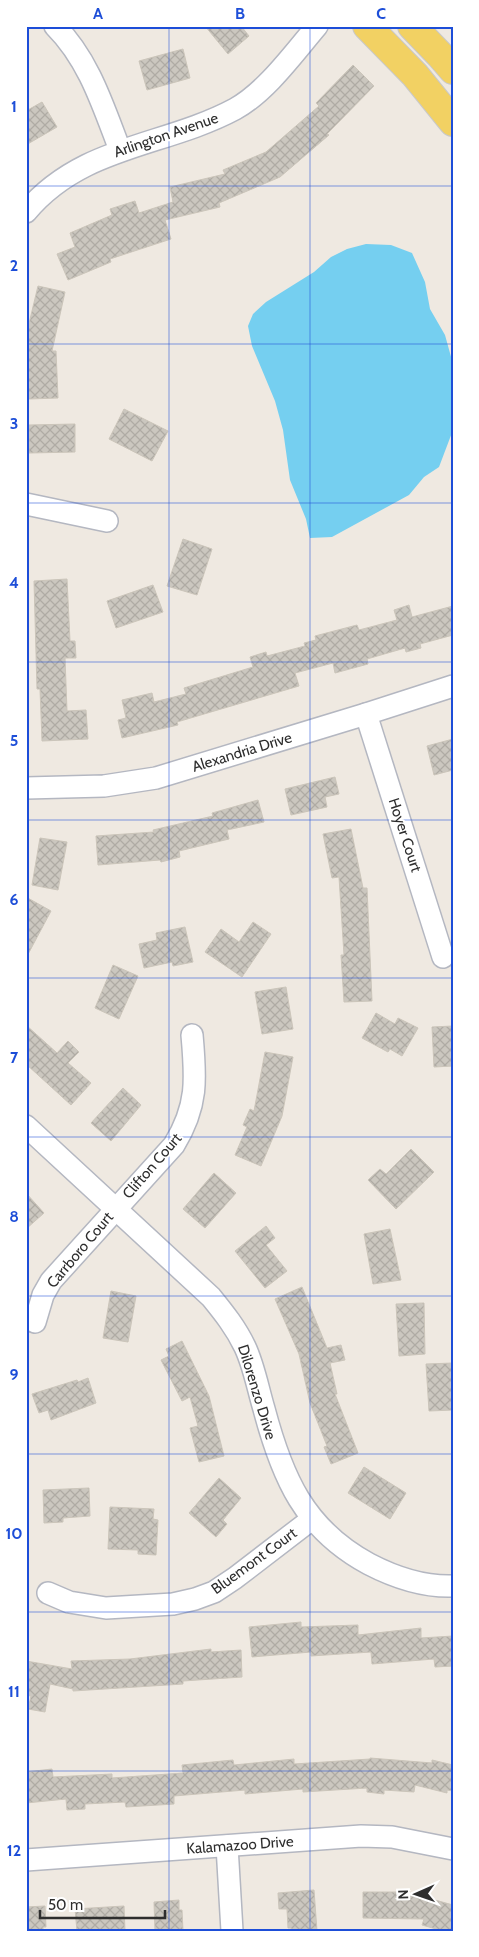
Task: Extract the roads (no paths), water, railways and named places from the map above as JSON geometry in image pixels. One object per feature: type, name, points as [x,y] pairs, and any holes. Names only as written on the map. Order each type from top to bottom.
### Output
[{"type":"main road","points":[[367,26],[415,75],[453,122]]},
{"type":"main road","points":[[412,26],[453,70]]},
{"type":"street","points":[[55,26],[81,58],[97,90],[120,150]]},
{"type":"street","name":"Arlington Avenue","points":[[26,212],[47,191],[89,163],[120,150],[210,121],[236,108],[259,91],[317,26]]},
{"type":"street","points":[[26,504],[107,521]]},
{"type":"street","name":"Alexandria Drive","points":[[26,788],[104,786],[156,778],[453,686]]},
{"type":"street","name":"Hoyer Court","points":[[366,714],[443,956]]},
{"type":"street","name":"Clifton Court","points":[[116,1208],[174,1145],[185,1126],[192,1105],[194,1087],[192,1035]]},
{"type":"street","name":"Dilorenzo Drive","points":[[26,1126],[211,1298],[232,1323],[246,1349],[280,1462],[291,1486],[312,1519],[333,1541],[381,1570],[412,1580],[453,1586]]},
{"type":"street","name":"Carrboro Court","points":[[35,1322],[43,1295],[52,1281],[116,1208]]},
{"type":"street","name":"Bluemont Court","points":[[48,1593],[86,1607],[106,1608],[173,1604],[195,1599],[214,1592],[235,1578],[312,1519]]},
{"type":"street","name":"Kalamazoo Drive","points":[[26,1860],[361,1836],[392,1837],[453,1849]]},
{"type":"street","points":[[227,1846],[232,1931]]},
{"type":"water","points":[[366,244],[391,245],[412,253],[425,282],[430,309],[445,335],[453,364],[453,430],[439,467],[424,477],[409,495],[332,537],[310,538],[306,519],[290,480],[283,430],[275,401],[252,346],[248,326],[253,314],[266,302],[314,272],[331,257],[347,249]]}]
